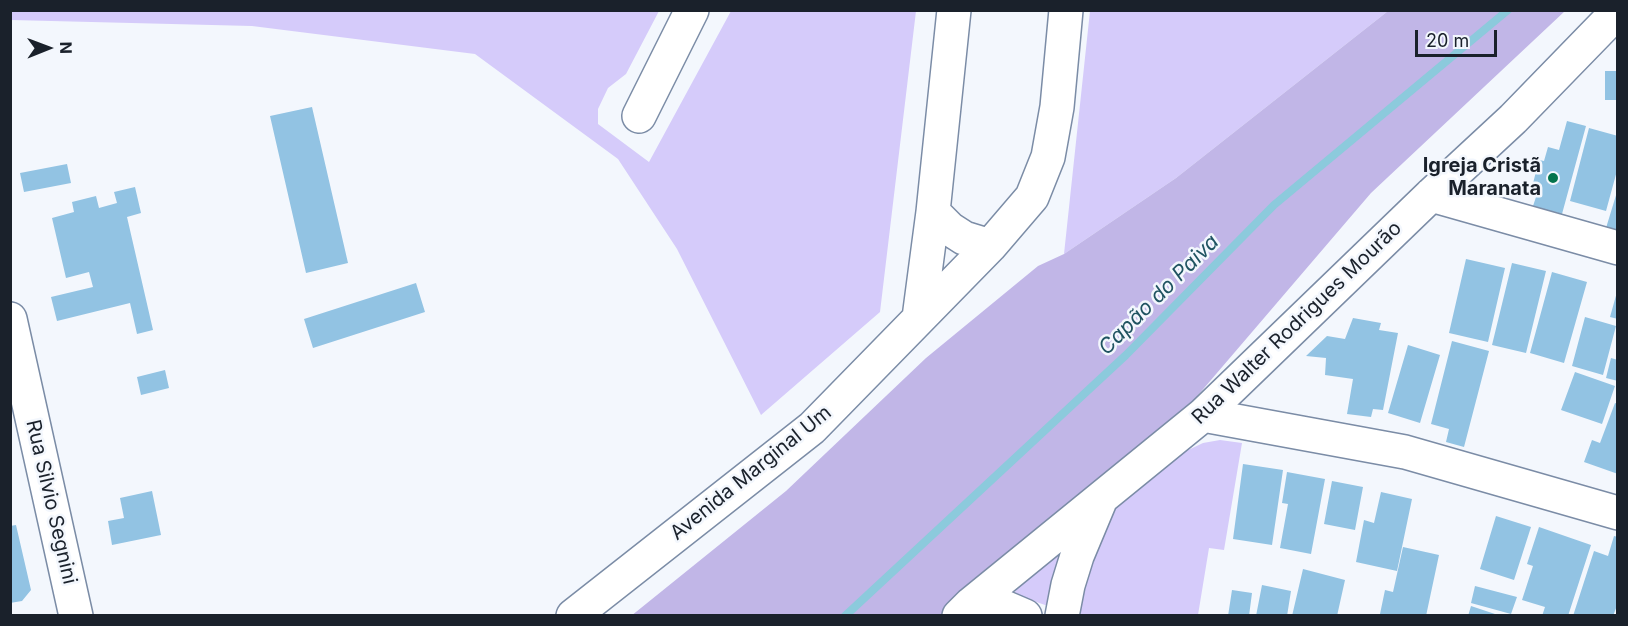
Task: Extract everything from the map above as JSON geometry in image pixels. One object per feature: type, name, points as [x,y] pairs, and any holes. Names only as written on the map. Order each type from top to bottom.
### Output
[{"type":"street","points":[[639,116],[693,10]]},
{"type":"street","points":[[919,318],[933,212],[954,10]]},
{"type":"street","name":"Avenida Marginal Um","points":[[573,615],[812,428],[990,246],[1032,197],[1048,157],[1057,107],[1066,10]]},
{"type":"street","name":"Rua Walter Rodrigues Mourão","points":[[965,610],[1203,415],[1513,119],[1617,10]]},
{"type":"street","points":[[1431,195],[1617,248]]},
{"type":"street","points":[[933,212],[950,229],[964,238],[990,246]]},
{"type":"street","name":"Rua Silvio Segnini","points":[[10,319],[76,615]]},
{"type":"street","points":[[1203,415],[1405,452],[1617,513]]},
{"type":"street","points":[[1062,615],[1077,556],[1102,497]]},
{"type":"street","points":[[965,610],[1004,607],[1025,615]]},
{"type":"shaded area","points":[[11,10],[659,11],[626,74],[608,88],[598,109],[598,124],[649,162],[731,11],[916,11],[880,312],[761,415],[677,249],[618,159],[475,54],[252,26],[11,20]]},
{"type":"shaded area","points":[[1090,11],[1388,11],[1176,178],[1064,254]]},
{"type":"shaded area","points":[[1388,11],[1565,11],[1371,193],[1187,408],[945,615],[631,616],[786,491],[926,358],[1038,266],[1064,254],[1176,178]]},
{"type":"shaded area","points":[[1220,440],[1242,443],[1224,550],[1209,548],[1198,615],[1064,615],[1048,606],[1013,594],[1039,563],[1115,501],[1184,452],[1203,443]]},
{"type":"building","points":[[1605,71],[1618,71],[1618,100],[1605,100]]},
{"type":"building","points":[[312,107],[348,263],[306,273],[270,116]]},
{"type":"building","name":"Igreja Cristã Maranata","points":[[1567,121],[1586,126],[1562,214],[1533,206],[1536,197],[1530,195],[1539,160],[1544,161],[1548,147],[1559,150]]},
{"type":"building","points":[[1589,128],[1618,136],[1618,167],[1606,211],[1570,201]]},
{"type":"building","points":[[67,164],[71,183],[24,192],[20,173]]},
{"type":"building","points":[[135,187],[141,213],[127,217],[153,330],[137,334],[130,303],[57,321],[51,297],[93,287],[89,272],[66,278],[52,218],[74,212],[72,202],[96,196],[99,208],[117,203],[114,192]]},
{"type":"building","points":[[1618,192],[1618,231],[1606,228]]},
{"type":"building","points":[[1466,259],[1505,268],[1488,342],[1449,333]]},
{"type":"building","points":[[1512,263],[1546,271],[1526,353],[1492,345]]},
{"type":"building","points":[[1552,272],[1587,282],[1564,363],[1530,353]]},
{"type":"building","points":[[416,283],[425,312],[313,348],[304,319]]},
{"type":"building","points":[[1618,292],[1618,319],[1610,317]]},
{"type":"building","points":[[1585,317],[1616,326],[1603,375],[1572,366]]},
{"type":"building","points":[[1353,318],[1381,323],[1379,330],[1398,333],[1383,410],[1373,409],[1371,417],[1347,414],[1353,379],[1325,375],[1326,358],[1306,356],[1327,336],[1345,339]]},
{"type":"building","points":[[1452,341],[1489,351],[1464,447],[1446,442],[1449,429],[1431,424]]},
{"type":"building","points":[[1408,345],[1440,355],[1420,423],[1388,413]]},
{"type":"building","points":[[1611,358],[1618,360],[1618,381],[1606,378]]},
{"type":"building","points":[[165,370],[169,388],[141,395],[137,377]]},
{"type":"building","points":[[1575,372],[1615,386],[1602,424],[1561,410]]},
{"type":"building","points":[[1615,403],[1618,404],[1618,474],[1584,462],[1592,440],[1600,443]]},
{"type":"building","points":[[1243,464],[1283,470],[1272,545],[1233,539]]},
{"type":"building","points":[[1287,472],[1325,479],[1311,554],[1280,548],[1288,504],[1282,503]]},
{"type":"building","points":[[1332,481],[1363,487],[1355,530],[1324,524]]},
{"type":"building","points":[[152,491],[161,535],[112,545],[108,521],[124,518],[120,498]]},
{"type":"building","points":[[1381,492],[1412,499],[1397,571],[1356,562],[1364,520],[1374,523]]},
{"type":"building","points":[[1496,516],[1531,527],[1514,580],[1480,569]]},
{"type":"building","points":[[16,525],[31,590],[22,601],[10,603],[10,526]]},
{"type":"building","points":[[1539,527],[1591,545],[1568,616],[1542,616],[1545,607],[1522,600],[1533,566],[1527,564]]},
{"type":"building","points":[[1614,536],[1618,537],[1618,603],[1613,616],[1573,616],[1594,551],[1608,556]]},
{"type":"building","points":[[1403,547],[1439,555],[1426,616],[1380,614],[1385,590],[1393,592]]},
{"type":"building","points":[[1303,569],[1345,580],[1337,616],[1292,616]]},
{"type":"building","points":[[1262,585],[1291,591],[1287,616],[1256,616]]},
{"type":"building","points":[[1475,586],[1517,597],[1511,614],[1471,603]]},
{"type":"building","points":[[1232,590],[1252,593],[1249,616],[1228,616]]},
{"type":"building","points":[[1471,606],[1498,615],[1498,616],[1468,616]]},
{"type":"waterway","name":"Capão do Paiva","points":[[845,616],[1126,355],[1274,205],[1508,10]]},
{"type":"place","name":"Igreja Cristã Maranata","points":[[1553,178]]}]
